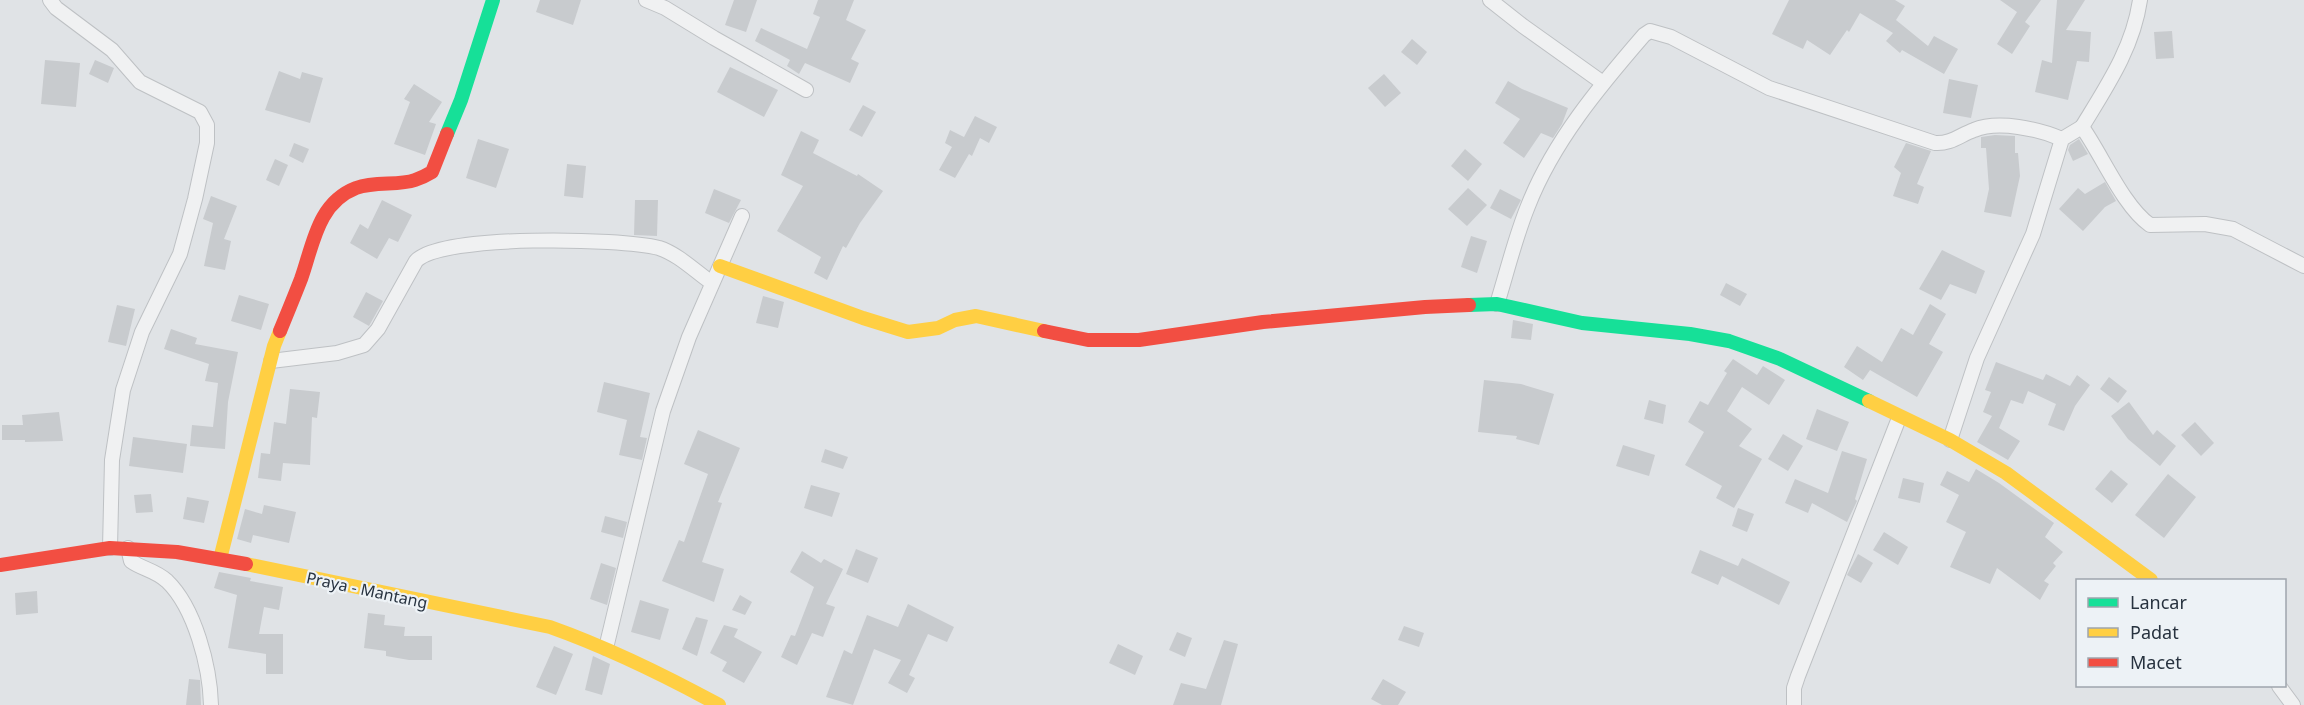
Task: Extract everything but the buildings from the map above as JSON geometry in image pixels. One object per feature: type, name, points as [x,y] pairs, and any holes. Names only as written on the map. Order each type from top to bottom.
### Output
[{"type":"street","points":[[50,0],[56,8],[112,50],[140,82],[200,112],[207,125],[207,143],[195,200],[180,254],[142,332],[123,390],[112,460],[110,548]]},
{"type":"street","points":[[220,559],[271,361],[319,223],[327,210],[346,193],[357,188],[378,183],[414,181],[432,172],[462,100],[493,0]]},
{"type":"street","points":[[646,0],[665,8],[806,90]]},
{"type":"street","points":[[1490,0],[1513,20],[1603,83]]},
{"type":"street","points":[[1950,440],[1977,358],[2033,234],[2062,139],[2082,127],[2123,59],[2137,23],[2140,0]]},
{"type":"street","points":[[1497,304],[1527,208],[1568,130],[1603,83],[1650,31],[1671,37],[1769,88],[1935,143],[1951,142],[1974,130],[1988,127],[2015,126],[2037,130],[2062,139]]},
{"type":"street","points":[[2082,127],[2127,199],[2139,216],[2150,225],[2205,224],[2233,229],[2304,266]]},
{"type":"street","points":[[606,648],[663,411],[686,346],[742,216]]},
{"type":"street","points":[[271,361],[337,353],[364,345],[378,329],[416,261],[420,256],[438,250],[505,241],[536,240],[625,244],[668,251],[712,283]]},
{"type":"street","points":[[720,266],[908,332],[938,328],[955,320],[976,316],[1088,339],[1139,340],[1263,322],[1425,307],[1497,304],[1582,323],[1690,334],[1729,341],[1780,359],[1899,418],[1950,440],[2006,473],[2150,579]]},
{"type":"street","points":[[1794,705],[1794,688],[1798,676],[1899,418]]},
{"type":"street","name":"Praya - Mantang","points":[[0,565],[110,548],[177,552],[220,559],[550,627],[606,648],[663,674],[719,705]]},
{"type":"street","points":[[128,548],[131,561],[152,570],[168,582],[191,615],[208,680],[211,705]]},
{"type":"street","points":[[2280,687],[2294,705]]},
{"type":"traffic: fast","points":[[447,134],[461,100],[493,0]]},
{"type":"traffic: fast","points":[[1469,305],[1497,304],[1582,323],[1690,334],[1729,341],[1780,359],[1869,401]]},
{"type":"traffic: slow","points":[[720,266],[908,332],[938,328],[955,320],[976,316],[1044,331]]},
{"type":"traffic: slow","points":[[220,559],[274,346],[280,331]]},
{"type":"traffic: slow","points":[[1869,401],[1950,440],[2006,473],[2150,579]]},
{"type":"traffic: slow","points":[[246,564],[550,627],[636,663],[719,705]]},
{"type":"traffic: jam","points":[[280,331],[301,279],[318,227],[333,204],[356,188],[408,182],[432,172],[447,134]]},
{"type":"traffic: jam","points":[[1044,331],[1088,340],[1139,340],[1263,322],[1469,305]]},
{"type":"traffic: jam","points":[[0,565],[110,548],[177,552],[246,564]]}]
